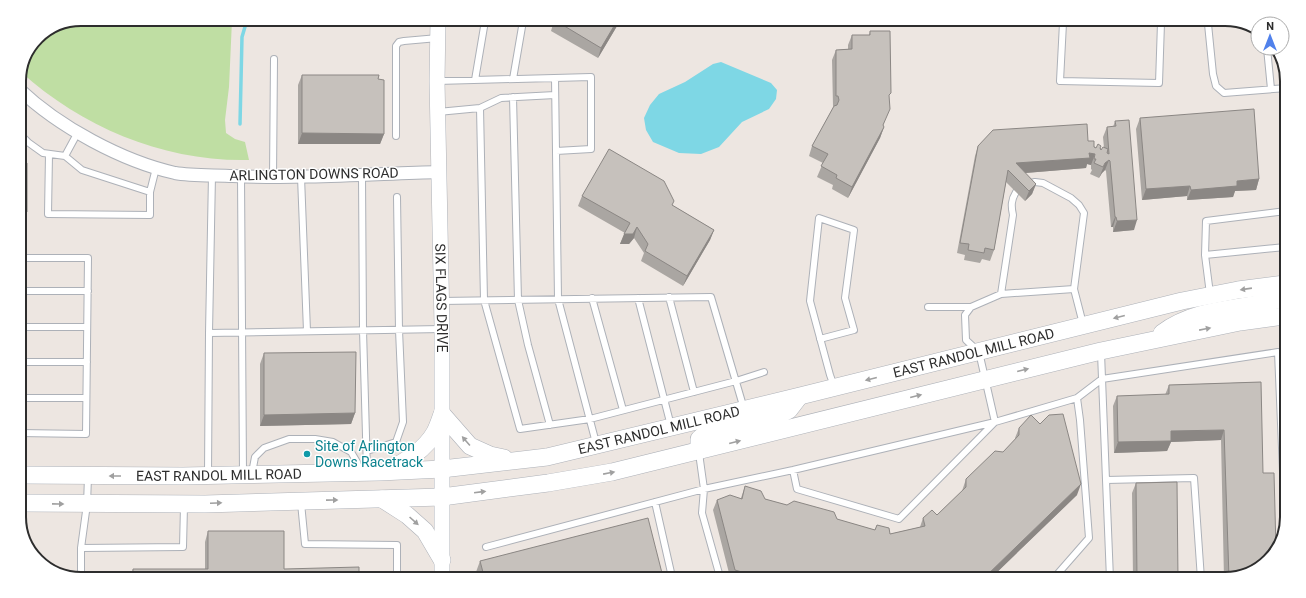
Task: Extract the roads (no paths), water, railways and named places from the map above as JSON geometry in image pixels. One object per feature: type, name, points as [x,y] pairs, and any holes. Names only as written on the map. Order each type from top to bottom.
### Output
[{"type":"main road","name":"EAST RANDOL MILL ROAD","points":[[26,476],[208,476],[386,472],[442,469],[547,457],[672,428],[1182,301],[1238,290],[1280,285]]},
{"type":"main road","points":[[1152,340],[1167,329],[1190,318],[1208,312],[1280,299]]},
{"type":"main road","name":"EAST RANDOL MILL ROAD","points":[[26,503],[184,504],[442,497],[548,484],[605,474],[1101,351],[1240,322],[1280,317]]},
{"type":"main road","points":[[699,451],[699,439],[706,433],[776,417],[788,410],[800,396]]},
{"type":"main road","points":[[386,472],[422,449],[435,432],[442,414],[470,446],[490,455],[514,460]]},
{"type":"main road","points":[[382,499],[407,515],[426,531],[442,568]]},
{"type":"street","name":"SIX FLAGS DRIVE","points":[[438,26],[437,81],[442,329],[442,568]]},
{"type":"street","name":"ARLINGTON DOWNS ROAD","points":[[26,95],[62,123],[111,150],[156,168],[177,173],[273,178],[439,172]]},
{"type":"lane","points":[[475,80],[484,26]]},
{"type":"lane","points":[[513,79],[522,26]]},
{"type":"lane","points":[[1063,26],[1060,81],[1159,83],[1161,26]]},
{"type":"lane","points":[[1208,26],[1216,86],[1224,93],[1280,88]]},
{"type":"lane","points":[[396,136],[396,46],[399,42],[404,41],[438,38]]},
{"type":"lane","points":[[1268,56],[1271,89]]},
{"type":"lane","points":[[273,178],[274,59]]},
{"type":"lane","points":[[437,81],[591,77],[591,149],[556,151]]},
{"type":"lane","points":[[555,78],[558,299],[597,446]]},
{"type":"lane","points":[[438,112],[480,108],[501,98],[555,95]]},
{"type":"lane","points":[[513,97],[518,300],[528,345],[550,425]]},
{"type":"lane","points":[[480,108],[484,300],[520,429],[590,419],[736,381],[764,372]]},
{"type":"lane","points":[[65,156],[78,132]]},
{"type":"lane","points":[[26,140],[43,153],[65,156],[82,170],[150,192]]},
{"type":"lane","points":[[49,154],[48,214],[150,215],[150,192],[156,168]]},
{"type":"lane","points":[[208,476],[212,175]]},
{"type":"lane","points":[[362,175],[363,330],[367,451],[363,472]]},
{"type":"lane","points":[[241,176],[242,333],[247,475]]},
{"type":"lane","points":[[301,177],[307,331]]},
{"type":"lane","points":[[1023,185],[1035,182],[1043,183],[1071,198],[1079,205],[1084,213],[1074,289],[1084,326]]},
{"type":"lane","points":[[1001,294],[1013,215],[1011,207],[1012,199],[1016,192]]},
{"type":"lane","points":[[367,451],[396,442],[403,422],[399,330],[397,197]]},
{"type":"lane","points":[[1210,296],[1205,255],[1206,221],[1280,212]]},
{"type":"lane","points":[[820,338],[854,330],[845,298],[854,230],[819,218],[810,301],[820,338],[834,388]]},
{"type":"lane","points":[[1205,255],[1280,248]]},
{"type":"lane","points":[[26,258],[88,258],[86,434],[26,433]]},
{"type":"lane","points":[[928,307],[971,306],[1001,294],[1074,289]]},
{"type":"lane","points":[[26,291],[88,291]]},
{"type":"lane","points":[[669,297],[694,392]]},
{"type":"lane","points":[[441,301],[711,297],[744,410]]},
{"type":"lane","points":[[592,298],[623,410]]},
{"type":"lane","points":[[638,298],[672,428]]},
{"type":"lane","points":[[971,306],[965,315],[966,340],[979,352],[995,422]]},
{"type":"lane","points":[[26,327],[87,327]]},
{"type":"lane","points":[[209,333],[442,329]]},
{"type":"lane","points":[[1101,351],[1110,572]]},
{"type":"lane","points":[[486,547],[655,502],[995,422],[1077,398],[1102,379],[1280,352]]},
{"type":"lane","points":[[26,362],[87,362]]},
{"type":"lane","points":[[26,398],[86,398]]},
{"type":"lane","points":[[1059,572],[1089,538],[1077,398]]},
{"type":"lane","points":[[793,470],[797,489],[898,519],[995,422]]},
{"type":"lane","points":[[247,475],[255,457],[264,448],[289,439],[315,439],[333,442],[351,452],[363,472]]},
{"type":"lane","points":[[699,451],[704,490],[702,513],[719,572]]},
{"type":"lane","points":[[81,572],[81,548],[87,504],[88,476]]},
{"type":"lane","points":[[1106,480],[1194,478],[1201,572]]},
{"type":"lane","points":[[300,501],[305,544],[397,545],[397,572]]},
{"type":"lane","points":[[655,502],[671,572]]},
{"type":"lane","points":[[81,548],[183,547],[184,504]]},
{"type":"water","points":[[721,62],[771,83],[777,90],[776,99],[769,109],[742,122],[719,147],[701,154],[679,153],[653,142],[646,130],[644,118],[650,105],[659,94],[685,82],[713,64]]},
{"type":"waterway","points":[[240,124],[242,37],[245,26]]},
{"type":"place","name":"Site of Arlington Downs Racetrack","points":[[307,454]]}]
